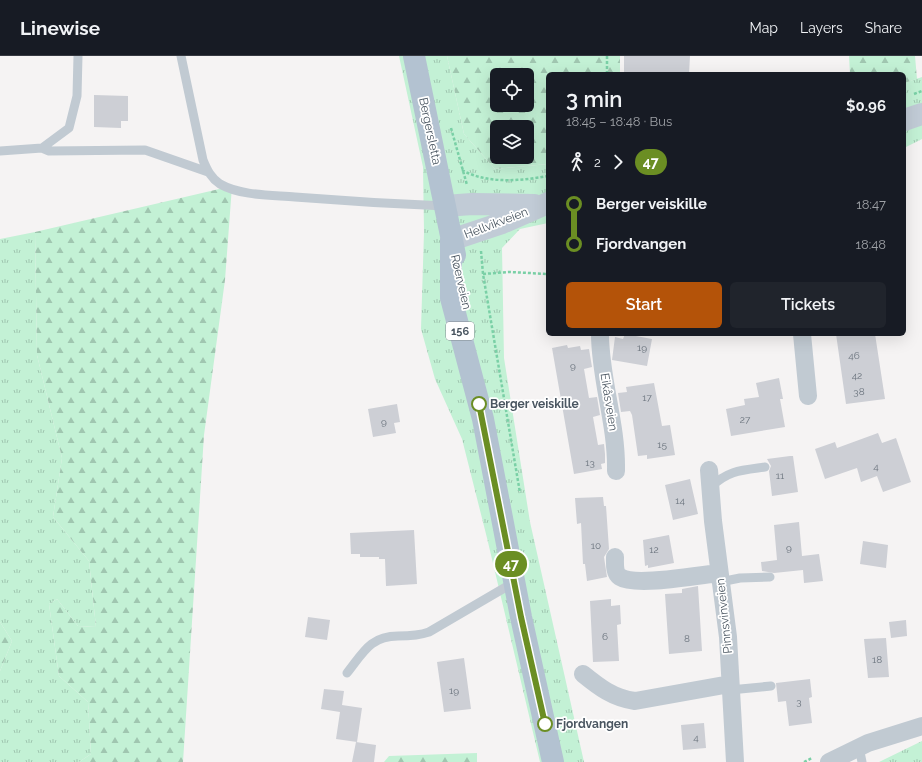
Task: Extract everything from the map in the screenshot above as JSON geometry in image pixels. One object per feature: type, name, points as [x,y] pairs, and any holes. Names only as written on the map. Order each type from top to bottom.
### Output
[{"type":"main road","name":"Bergersletta","points":[[414,56],[445,206]]},
{"type":"main road","points":[[906,119],[922,114]]},
{"type":"main road","name":"Hellvikveien","points":[[445,206],[472,204],[545,204]]},
{"type":"main road","name":"Hellvikveien","points":[[451,240],[502,223],[545,204]]},
{"type":"main road","name":"Røerveien","points":[[445,206],[451,240],[451,298],[483,419],[515,584],[553,762]]},
{"type":"street","name":"Eikåsveien","points":[[600,336],[611,411],[616,470]]},
{"type":"street","points":[[802,336],[808,396]]},
{"type":"street","name":"Pinnsvinveien","points":[[710,478],[712,521],[728,637],[735,762]]},
{"type":"street","points":[[614,556],[617,573],[620,577],[630,580],[650,581],[720,577]]},
{"type":"street","points":[[583,674],[605,692],[624,700],[635,701],[730,687]]},
{"type":"street","points":[[829,762],[861,754],[922,726]]},
{"type":"lane","points":[[42,148],[69,128],[77,96],[78,56]]},
{"type":"lane","points":[[181,56],[203,160],[208,172],[214,180],[222,185],[237,190],[377,203],[445,206]]},
{"type":"lane","points":[[0,150],[42,148],[49,151],[145,150],[208,172]]},
{"type":"lane","points":[[710,478],[765,467]]},
{"type":"lane","points":[[720,577],[770,577]]},
{"type":"lane","points":[[348,673],[374,641],[393,636],[422,635],[469,610],[506,587],[515,584]]},
{"type":"lane","points":[[730,687],[771,686]]},
{"type":"path","points":[[607,56],[607,72]]},
{"type":"path","points":[[450,126],[467,187]]},
{"type":"path","points":[[462,170],[473,176],[497,180],[514,180],[546,176]]},
{"type":"path","points":[[481,249],[483,274],[520,496]]},
{"type":"path","points":[[483,274],[509,272],[546,274]]},
{"type":"green space","points":[[399,56],[447,56],[464,134],[495,169],[546,164],[546,223],[520,229],[502,248],[504,358],[530,522],[584,762],[540,762],[462,439],[435,379],[421,329],[424,232],[423,167]]},
{"type":"green space","points":[[447,56],[620,56],[620,72],[546,72],[546,164],[495,169],[491,164],[534,164],[534,120],[490,120],[490,163],[464,134]]},
{"type":"green space","points":[[849,56],[915,56],[917,79],[906,82],[906,72],[850,72]]},
{"type":"green space","points":[[922,77],[922,139],[906,147],[906,82]]},
{"type":"green space","points":[[232,186],[225,280],[204,435],[183,762],[79,762],[91,754],[88,702],[59,676],[49,604],[57,599],[78,626],[96,627],[89,561],[53,517],[62,458],[37,355],[35,232]]},
{"type":"green space","points":[[35,232],[37,355],[62,458],[53,517],[89,561],[96,627],[78,626],[57,599],[49,604],[59,676],[88,702],[91,754],[79,762],[0,762],[0,671],[12,641],[0,622],[0,239]]},
{"type":"green space","points":[[0,622],[12,641],[0,671]]},
{"type":"green space","points":[[922,741],[922,762],[879,762]]},
{"type":"green space","points":[[477,753],[477,762],[384,762],[389,756]]},
{"type":"building","points":[[624,56],[690,56],[689,72],[624,72]]},
{"type":"building","points":[[94,95],[128,96],[128,121],[121,121],[121,128],[94,127]]},
{"type":"building","points":[[624,336],[636,336],[652,339],[647,366],[612,360],[615,337],[623,339]]},
{"type":"building","points":[[836,336],[875,336],[885,399],[846,404]]},
{"type":"building","points":[[567,345],[568,348],[580,346],[581,350],[589,349],[592,367],[584,369],[589,398],[597,397],[600,415],[593,417],[598,445],[604,444],[605,454],[605,463],[601,464],[602,469],[574,474],[552,348]]},
{"type":"building","points":[[779,378],[783,399],[780,399],[785,427],[731,436],[726,409],[745,405],[744,399],[759,397],[756,383]]},
{"type":"building","points":[[654,383],[662,426],[670,425],[675,455],[647,459],[647,455],[638,456],[632,415],[630,411],[621,412],[618,393],[627,392],[626,387]]},
{"type":"building","points":[[397,404],[400,422],[394,423],[396,433],[373,437],[368,409]]},
{"type":"building","points":[[878,433],[882,443],[896,438],[911,482],[883,492],[877,476],[861,482],[857,468],[825,479],[815,449],[835,442],[837,448]]},
{"type":"building","points":[[793,456],[798,492],[772,496],[769,471],[771,466],[767,459]]},
{"type":"building","points":[[690,479],[698,514],[673,520],[665,485]]},
{"type":"building","points":[[603,497],[604,506],[606,506],[609,549],[604,557],[607,577],[587,581],[585,564],[583,564],[581,523],[577,524],[575,498]]},
{"type":"building","points":[[799,522],[802,556],[819,554],[823,581],[804,583],[803,570],[774,573],[762,571],[761,562],[777,560],[774,525]]},
{"type":"building","points":[[414,530],[417,584],[386,586],[385,559],[379,559],[379,557],[360,557],[360,554],[351,554],[350,533]]},
{"type":"building","points":[[669,535],[674,563],[648,568],[648,565],[645,566],[643,540]]},
{"type":"building","points":[[863,541],[888,545],[886,568],[860,564]]},
{"type":"building","points":[[698,586],[702,651],[669,654],[665,594],[682,593],[682,589]]},
{"type":"building","points":[[611,599],[611,606],[620,605],[621,624],[617,625],[619,661],[593,662],[590,601]]},
{"type":"building","points":[[308,617],[330,620],[327,640],[305,637]]},
{"type":"building","points":[[906,620],[907,636],[891,638],[889,622]]},
{"type":"building","points":[[886,638],[889,677],[868,678],[864,639]]},
{"type":"building","points":[[464,658],[471,709],[444,712],[437,662]]},
{"type":"building","points":[[810,679],[812,697],[809,698],[812,723],[789,726],[786,701],[778,702],[776,683]]},
{"type":"building","points":[[324,689],[344,691],[342,705],[362,708],[357,742],[336,739],[340,712],[321,709]]},
{"type":"building","points":[[704,723],[706,748],[683,750],[681,725]]},
{"type":"building","points":[[356,742],[376,745],[374,762],[352,762]]},
{"type":"bus line","name":"47","points":[[479,404],[521,617],[545,724]]},
{"type":"place","name":"Berger veiskille","points":[[479,404]]},
{"type":"place","name":"Fjordvangen","points":[[545,724]]}]
